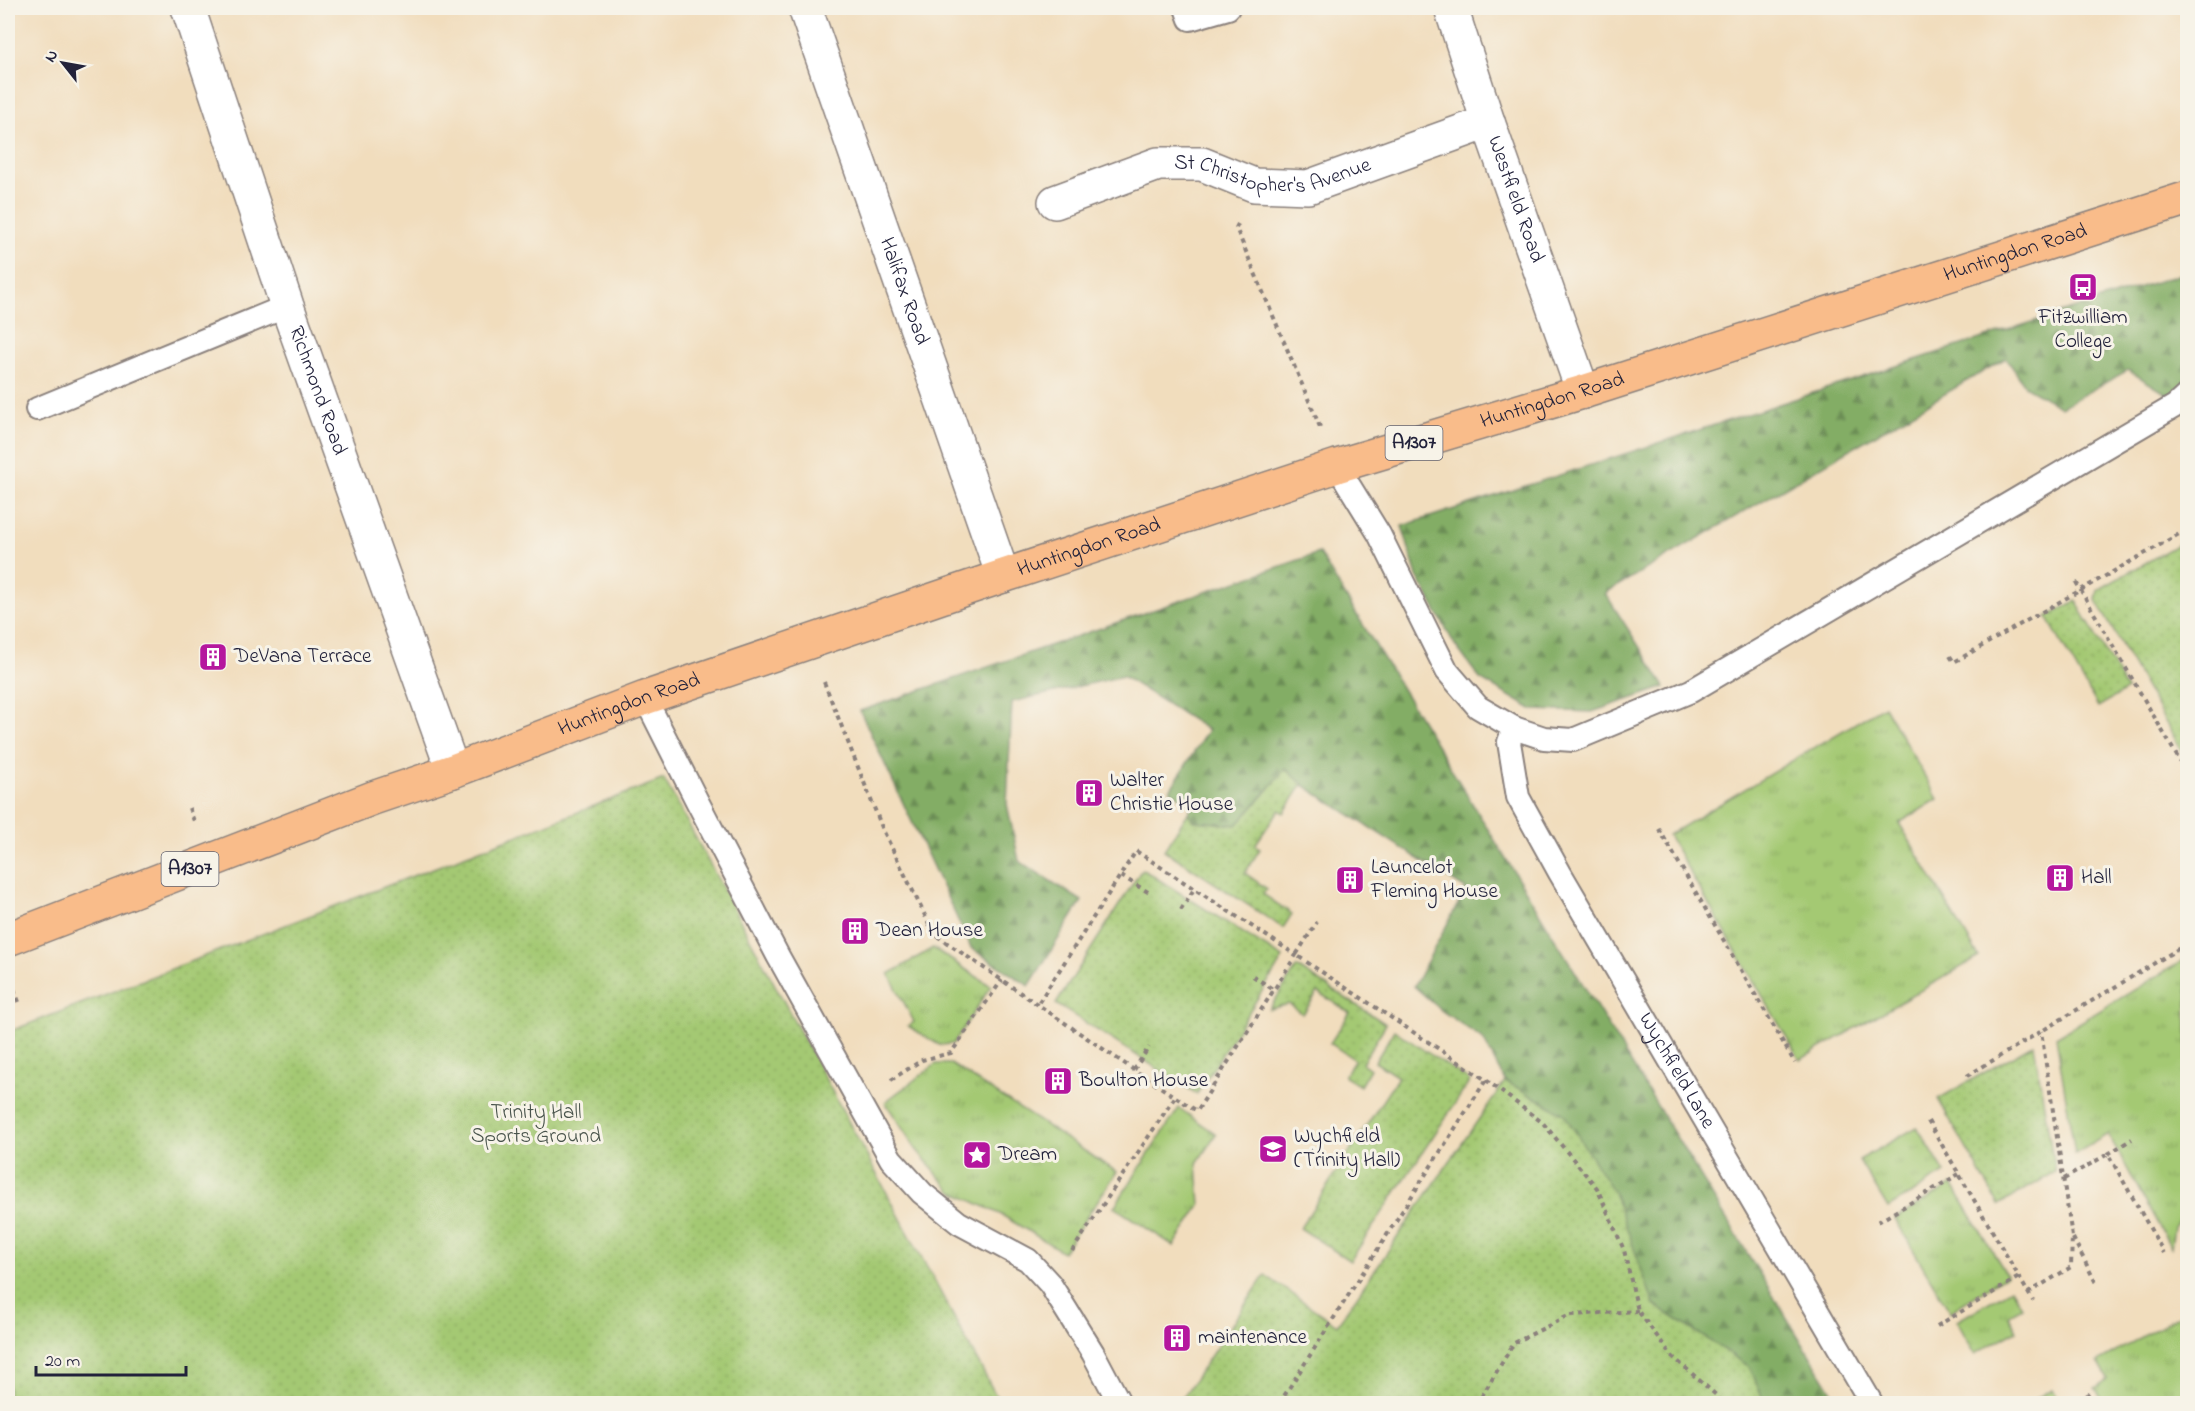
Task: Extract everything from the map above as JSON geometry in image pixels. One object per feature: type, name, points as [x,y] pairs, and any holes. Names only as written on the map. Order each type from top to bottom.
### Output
[{"type":"main road","name":"Huntingdon Road","points":[[8,939],[373,798],[453,771],[645,698],[808,642],[1337,466],[1583,392],[2187,199]]},
{"type":"street","name":"Richmond Road","points":[[188,8],[287,306],[453,771]]},
{"type":"street","name":"Halifax Road","points":[[805,8],[1003,576]]},
{"type":"street","name":"Westfield Road","points":[[1451,8],[1488,122],[1583,392]]},
{"type":"street","name":"St Christopher's Avenue","points":[[1055,202],[1158,164],[1202,164],[1254,185],[1308,187],[1488,122]]},
{"type":"lane","points":[[1186,8],[1190,19],[1228,8]]},
{"type":"lane","points":[[37,409],[287,306]]},
{"type":"lane","points":[[1337,466],[1379,534],[1447,671],[1478,706],[1514,728],[1544,738],[1573,740],[1691,691],[2170,409],[2187,394]]},
{"type":"lane","points":[[645,698],[778,956],[891,1159],[922,1193],[959,1223],[1028,1260],[1050,1284],[1120,1404]]},
{"type":"lane","name":"Wychfield Lane","points":[[1514,728],[1509,742],[1518,797],[1560,873],[1872,1404]]},
{"type":"path","points":[[1254,185],[1236,228],[1337,466]]},
{"type":"path","points":[[1950,656],[1954,662],[2187,529]]},
{"type":"path","points":[[2076,582],[2187,775]]},
{"type":"path","points":[[808,642],[883,830],[934,934],[1197,1111],[1317,922]]},
{"type":"path","points":[[1659,828],[1795,1063]]},
{"type":"path","points":[[1038,1005],[1137,852],[1486,1080],[1543,1123],[1597,1188],[1624,1250],[1638,1311],[1672,1356],[1716,1395],[1721,1404]]},
{"type":"path","points":[[1121,876],[1148,892]]},
{"type":"path","points":[[1181,910],[1194,889]]},
{"type":"path","points":[[1967,1076],[2187,944]]},
{"type":"path","points":[[8,972],[19,1002]]},
{"type":"path","points":[[1253,976],[1274,990]]},
{"type":"path","points":[[859,1102],[922,1060],[951,1053],[1002,980]]},
{"type":"path","points":[[2028,1293],[2071,1267],[2072,1237],[2041,1031]]},
{"type":"path","points":[[1134,1070],[1149,1047]]},
{"type":"path","points":[[1287,1404],[1284,1396],[1486,1080]]},
{"type":"path","points":[[1050,1284],[1174,1097]]},
{"type":"path","points":[[1928,1121],[2033,1301]]},
{"type":"path","points":[[2064,1179],[2132,1139]]},
{"type":"path","points":[[2108,1154],[2164,1253]]},
{"type":"path","points":[[1878,1222],[1959,1174]]},
{"type":"path","points":[[2072,1237],[2096,1283]]},
{"type":"path","points":[[1937,1326],[2019,1277]]},
{"type":"path","points":[[1477,1404],[1514,1343],[1570,1315],[1638,1311]]},
{"type":"path","points":[[2087,1393],[2093,1404]]},
{"type":"green space","points":[[2187,272],[2187,381],[2170,396],[2128,370],[2061,407],[2026,387],[2006,358],[1605,593],[1665,687],[1592,712],[1533,710],[1480,679],[1455,645],[1417,576],[1402,526]]},
{"type":"green space","points":[[2187,539],[2187,760],[2096,600],[2098,590]]},
{"type":"green space","points":[[1319,553],[1839,1403],[1764,1403],[1750,1367],[1654,1305],[1636,1256],[1564,1114],[1505,1081],[1483,1039],[1442,1011],[1414,986],[1466,889],[1303,785],[1286,769],[1237,825],[1194,821],[1188,813],[1192,805],[1170,790],[1208,730],[1123,676],[1012,702],[1007,804],[1019,861],[1082,901],[1029,986],[971,948],[860,711]]},
{"type":"green space","points":[[2076,601],[2127,690],[2098,707],[2047,617]]},
{"type":"green space","points":[[1884,706],[1938,799],[1899,823],[1979,957],[1800,1060],[1668,835]]},
{"type":"green space","points":[[1285,769],[1303,784],[1284,813],[1279,810],[1255,845],[1260,849],[1245,873],[1267,889],[1263,894],[1292,914],[1283,928],[1164,850],[1188,813],[1194,821],[1237,825]]},
{"type":"green space","name":"Trinity Hall Sports Ground","points":[[664,779],[1000,1403],[8,1403],[8,1032]]},
{"type":"green space","points":[[1142,869],[1283,958],[1197,1094],[1056,1004]]},
{"type":"green space","points":[[933,948],[991,986],[953,1044],[939,1045],[908,1026],[914,1022],[889,974]]},
{"type":"green space","points":[[2187,958],[2187,1209],[2174,1227],[2171,1248],[2108,1134],[2075,1154],[2056,1037]]},
{"type":"green space","points":[[1297,967],[1386,1024],[1362,1063],[1370,1069],[1360,1086],[1344,1076],[1355,1060],[1330,1043],[1350,1013],[1318,992],[1303,1014],[1289,1004],[1269,1009]]},
{"type":"green space","points":[[1394,1030],[1470,1081],[1350,1261],[1300,1228],[1398,1077],[1375,1062]]},
{"type":"green space","points":[[2034,1044],[2055,1172],[1999,1205],[1938,1099]]},
{"type":"green space","points":[[936,1064],[951,1064],[1117,1172],[1063,1252],[1000,1214],[951,1191],[916,1149],[885,1102]]},
{"type":"green space","points":[[1505,1081],[1564,1114],[1614,1192],[1654,1305],[1750,1367],[1764,1403],[1179,1403],[1265,1275],[1337,1325]]},
{"type":"green space","points":[[1179,1108],[1216,1134],[1197,1163],[1200,1206],[1174,1246],[1114,1207]]},
{"type":"green space","points":[[1917,1127],[1945,1173],[1888,1208],[1859,1160]]},
{"type":"green space","points":[[1952,1184],[2007,1275],[1950,1312],[1895,1219]]},
{"type":"green space","points":[[2011,1289],[2022,1307],[2008,1315],[2017,1330],[1975,1354],[1957,1321]]},
{"type":"green space","points":[[2187,1311],[2187,1398],[2179,1403],[2105,1403],[2095,1388],[2108,1379],[2098,1362]]},
{"type":"green space","points":[[2052,1389],[2060,1403],[2028,1403]]},
{"type":"place","name":"Fitzwilliam College","points":[[2083,287]]},
{"type":"place","name":"DeVana Terrace","points":[[213,657]]},
{"type":"place","name":"Walter Christie House","points":[[1089,793]]},
{"type":"place","name":"Hall","points":[[2060,878]]},
{"type":"place","name":"Launcelot Fleming House","points":[[1350,880]]},
{"type":"place","name":"Dean House","points":[[855,931]]},
{"type":"place","name":"Boulton House","points":[[1058,1081]]},
{"type":"place","name":"Wychfield (Trinity Hall)","points":[[1273,1149]]},
{"type":"place","name":"Dream","points":[[977,1155]]},
{"type":"place","name":"maintenance","points":[[1177,1338]]}]
